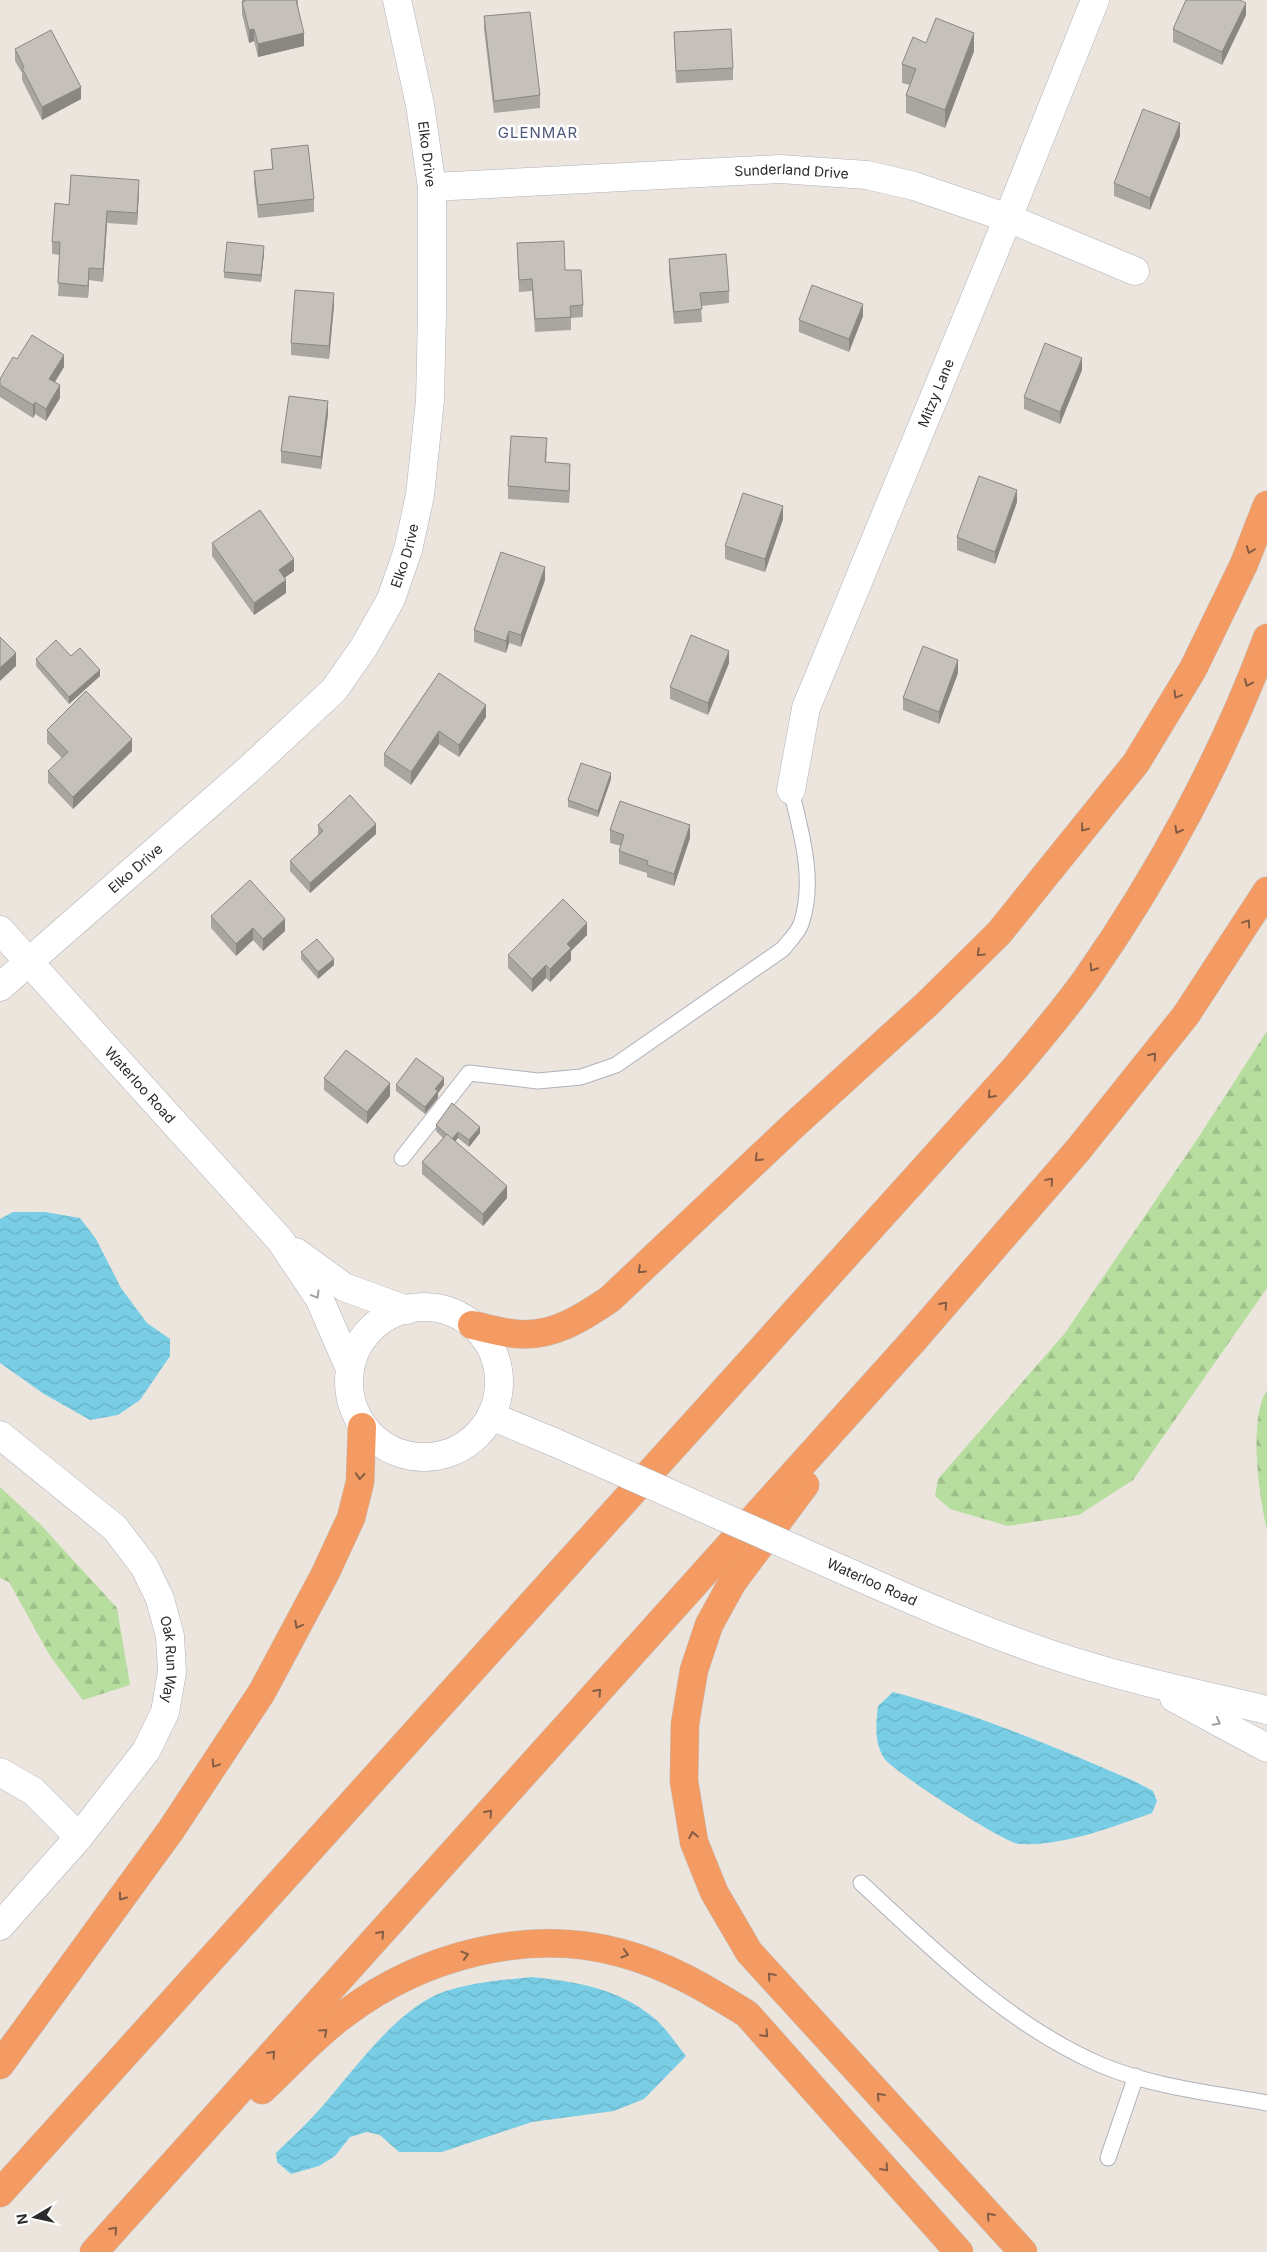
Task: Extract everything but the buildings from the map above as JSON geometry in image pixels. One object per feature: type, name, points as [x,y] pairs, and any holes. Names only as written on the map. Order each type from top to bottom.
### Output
[{"type":"highway","points":[[472,1324],[518,1334],[550,1330],[577,1322],[610,1299],[794,1125],[927,1004],[1000,933],[1136,763],[1193,669],[1244,564],[1267,504]]},
{"type":"highway","points":[[0,2193],[1016,1067],[1086,979],[1161,861],[1216,756],[1267,638]]},
{"type":"highway","points":[[94,2252],[913,1342],[1078,1150],[1186,1015],[1267,891]]},
{"type":"highway","points":[[913,1342],[732,1583],[709,1625],[694,1670],[685,1724],[684,1780],[694,1842],[714,1892],[750,1952],[1023,2252]]},
{"type":"highway","points":[[0,2065],[170,1830],[262,1692],[325,1574],[351,1518],[360,1482],[362,1427]]},
{"type":"highway","points":[[134,2208],[345,2013],[387,1986],[434,1965],[486,1948],[576,1944],[621,1952],[667,1968],[705,1988],[747,2014],[960,2252]]},
{"type":"street","name":"Elko Drive","points":[[28,961],[248,770],[334,690],[364,647],[391,599],[408,550],[420,495],[430,400],[432,314],[432,187],[420,106],[397,0]]},
{"type":"street","name":"Mitzy Lane","points":[[791,790],[806,708],[1008,218],[1095,0]]},
{"type":"street","name":"Sunderland Drive","points":[[432,187],[780,169],[867,175],[914,186],[1008,218],[1135,270]]},
{"type":"street","name":"Waterloo Road","points":[[0,930],[280,1240],[319,1298],[350,1369]]},
{"type":"street","points":[[0,987],[28,961]]},
{"type":"street","name":"Waterloo Road","points":[[280,1240],[344,1287],[407,1310]]},
{"type":"street","points":[[417,1307],[449,1311],[472,1324],[489,1344],[497,1368],[498,1391],[491,1416],[482,1430],[462,1447],[430,1458],[398,1453],[376,1440],[362,1427],[351,1401],[350,1369],[352,1358],[368,1328],[391,1314],[417,1307]]},
{"type":"street","name":"Waterloo Road","points":[[491,1416],[956,1619],[1051,1654],[1144,1682],[1267,1710]]},
{"type":"street","name":"Oak Run Way","points":[[0,1434],[115,1528],[144,1566],[160,1599],[170,1636],[172,1672],[165,1712],[146,1751],[80,1837],[0,1926]]},
{"type":"street","points":[[1144,1682],[1267,1748]]},
{"type":"street","points":[[0,1772],[32,1791],[80,1837]]},
{"type":"lane","points":[[402,1158],[469,1072],[538,1081],[581,1076],[616,1065],[783,949],[800,926],[806,898],[806,867],[802,833],[791,790]]},
{"type":"lane","points":[[861,1883],[957,1972],[1039,2034],[1102,2065],[1151,2082],[1267,2103]]},
{"type":"lane","points":[[1108,2158],[1136,2076]]},
{"type":"green space","points":[[1267,1031],[1267,1288],[1133,1480],[1079,1515],[1008,1526],[950,1509],[935,1496],[938,1479],[1065,1333],[1198,1138]]},
{"type":"green space","points":[[1267,1390],[1267,1530],[1258,1479],[1257,1438],[1261,1403]]},
{"type":"green space","points":[[0,1487],[41,1525],[117,1608],[130,1685],[83,1700],[50,1656],[9,1582],[0,1578]]},
{"type":"water","points":[[13,1212],[45,1212],[80,1218],[96,1239],[121,1288],[147,1323],[170,1339],[170,1356],[140,1400],[118,1415],[90,1420],[44,1394],[0,1363],[0,1219]]},
{"type":"water","points":[[893,1692],[955,1710],[1015,1732],[1134,1781],[1153,1791],[1157,1801],[1152,1813],[1070,1839],[1036,1844],[1019,1844],[1010,1841],[927,1791],[884,1758],[877,1739],[878,1706]]},
{"type":"water","points":[[532,1977],[581,1984],[611,1993],[626,2000],[654,2018],[667,2031],[686,2056],[644,2099],[614,2111],[532,2122],[442,2152],[399,2152],[380,2135],[367,2132],[350,2137],[335,2156],[319,2166],[291,2174],[277,2162],[276,2153],[314,2116],[377,2042],[410,2011],[428,1999],[456,1988]]},
{"type":"district","name":"GLENMAR","points":[[538,133]]}]
